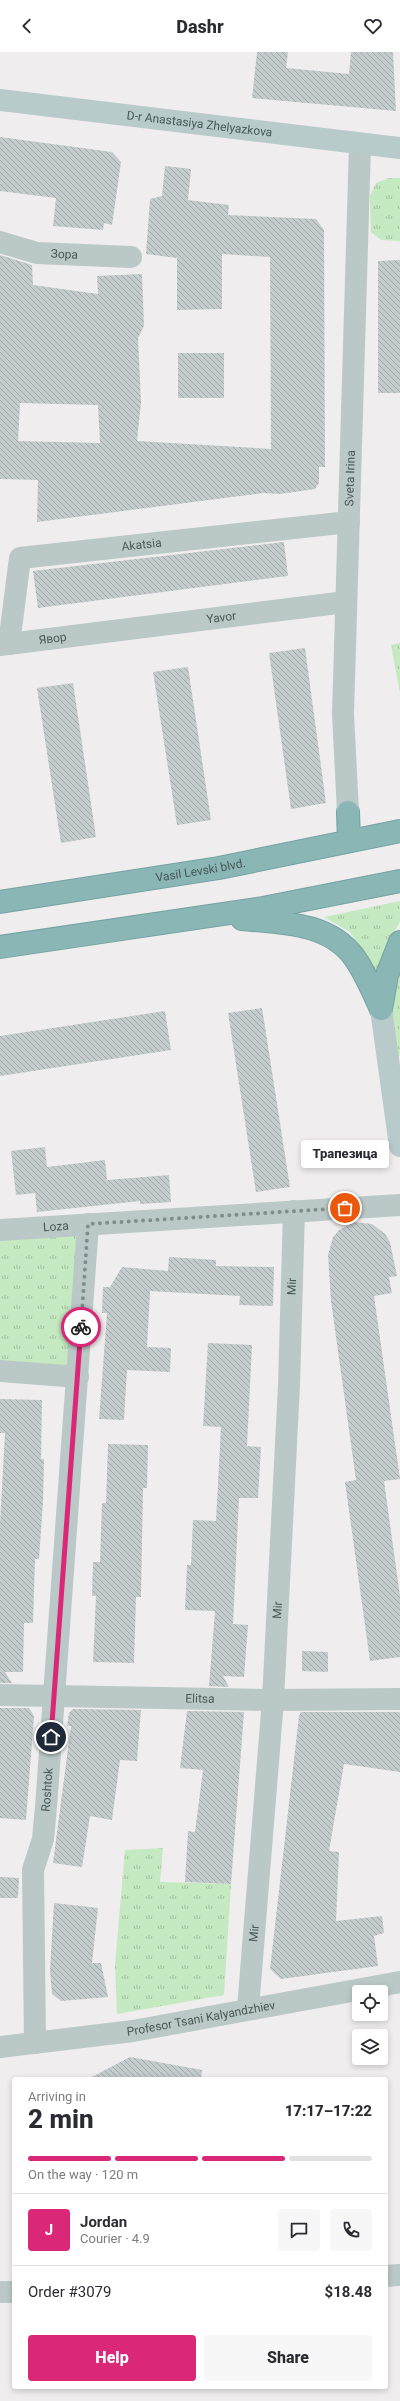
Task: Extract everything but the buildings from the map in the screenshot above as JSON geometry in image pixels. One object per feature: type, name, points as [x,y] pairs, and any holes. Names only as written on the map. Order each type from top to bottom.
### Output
[{"type":"highway","points":[[348,812],[349,841]]},
{"type":"highway","name":"Vasil Levski blvd.","points":[[0,902],[219,868],[400,830]]},
{"type":"highway","points":[[0,947],[306,901],[400,881]]},
{"type":"highway","points":[[202,916],[294,924],[319,931],[343,944],[354,957],[381,1009]]},
{"type":"highway","points":[[381,1009],[387,975],[400,942]]},
{"type":"street","name":"D-r Anastasiya Zhelyazkova","points":[[0,100],[360,145],[400,148]]},
{"type":"street","name":"Sveta Irina","points":[[348,812],[343,714],[357,199],[360,145]]},
{"type":"street","name":"Зора","points":[[0,242],[37,253],[131,257]]},
{"type":"street","name":"Akatsia","points":[[5,644],[20,558],[349,522]]},
{"type":"street","name":"Yavor","points":[[5,644],[346,602]]},
{"type":"street","points":[[381,1009],[400,1146]]},
{"type":"street","name":"Loza","points":[[0,1230],[400,1205]]},
{"type":"street","name":"Mir","points":[[248,2008],[273,1700],[289,1385],[294,1211]]},
{"type":"street","name":"Roshtok","points":[[35,2043],[33,1870],[43,1839],[88,1224]]},
{"type":"street","points":[[0,1371],[78,1377]]},
{"type":"street","name":"Elitsa","points":[[0,1695],[273,1700],[400,1699]]},
{"type":"street","name":"Profesor Tsani Kalyandzhiev","points":[[0,2047],[133,2031],[248,2008],[400,1982]]},
{"type":"street","points":[[388,2276],[400,2275]]},
{"type":"street","points":[[0,2292],[12,2292]]},
{"type":"green space","points":[[389,178],[400,178],[400,241],[381,240],[371,232],[370,196],[376,183]]},
{"type":"green space","points":[[400,643],[400,693],[391,645]]},
{"type":"green space","points":[[400,901],[400,922],[385,948],[378,984],[367,956],[350,932],[324,917]]},
{"type":"green space","points":[[400,972],[400,1054],[396,1062],[391,1013]]},
{"type":"green space","points":[[88,1224],[78,1377],[0,1370],[0,1230]]},
{"type":"green space","points":[[163,1848],[160,1882],[231,1884],[224,1995],[117,2014],[115,1965],[125,1850]]},
{"type":"way so far","points":[[81,1327],[88,1224],[345,1208]]},
{"type":"place","name":"Трапезица","points":[[345,1208]]},
{"type":"route","points":[[51,1737],[81,1327]]}]
